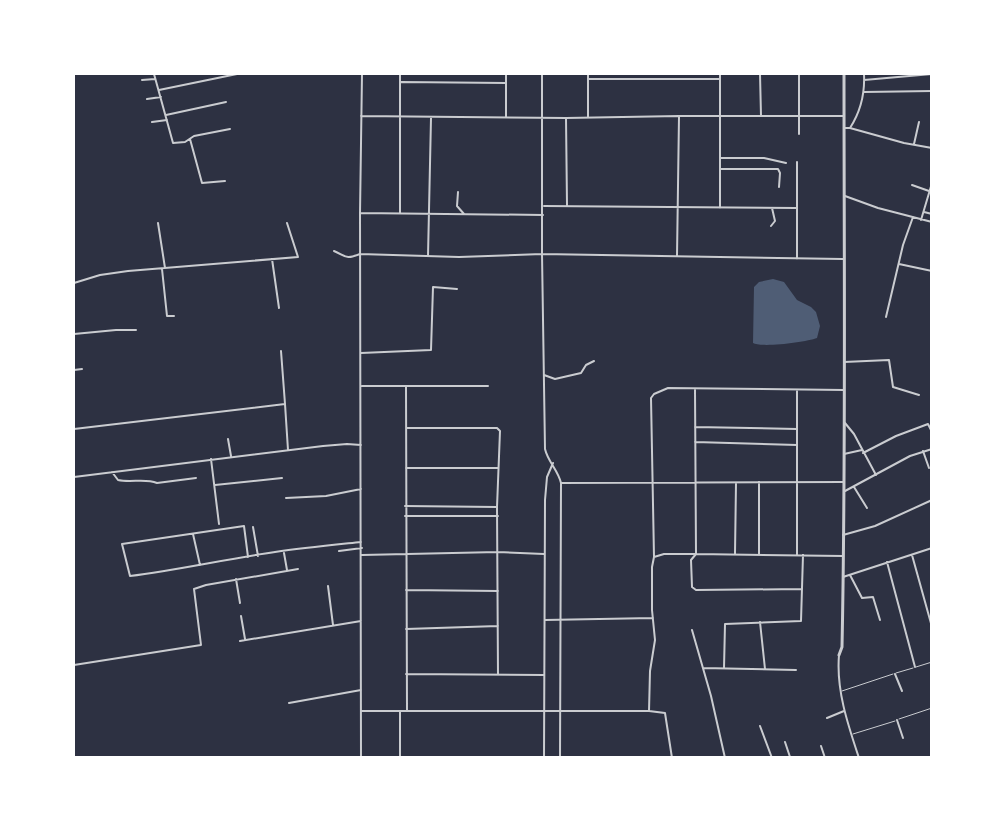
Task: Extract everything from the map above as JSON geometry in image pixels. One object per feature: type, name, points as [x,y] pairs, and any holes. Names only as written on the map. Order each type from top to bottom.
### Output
[{"type":"street","points":[[154,74],[168,120],[172,143],[185,142],[190,138],[230,129]]},
{"type":"street","points":[[159,90],[237,74]]},
{"type":"street","points":[[362,74],[360,213],[362,758]]},
{"type":"street","points":[[400,74],[400,213]]},
{"type":"street","points":[[506,74],[506,116]]},
{"type":"street","points":[[542,74],[545,449],[547,459],[553,463],[561,483],[560,758]]},
{"type":"street","points":[[588,74],[588,117]]},
{"type":"street","points":[[684,74],[684,79]]},
{"type":"street","points":[[720,74],[720,208]]},
{"type":"street","points":[[760,74],[760,116]]},
{"type":"street","points":[[799,74],[799,134]]},
{"type":"street","points":[[844,74],[845,423],[842,647],[839,655],[844,711],[859,758]]},
{"type":"street","points":[[850,128],[856,119],[864,92],[864,74]]},
{"type":"street","points":[[864,80],[932,74]]},
{"type":"street","points":[[142,80],[155,79]]},
{"type":"street","points":[[588,79],[720,79]]},
{"type":"street","points":[[400,82],[506,83]]},
{"type":"street","points":[[864,92],[932,91]]},
{"type":"street","points":[[147,99],[161,96]]},
{"type":"street","points":[[166,115],[226,102]]},
{"type":"street","points":[[361,116],[542,118],[844,116]]},
{"type":"street","points":[[677,256],[679,116]]},
{"type":"street","points":[[428,256],[430,117]]},
{"type":"street","points":[[566,118],[567,206]]},
{"type":"street","points":[[152,122],[168,120]]},
{"type":"street","points":[[914,144],[919,122]]},
{"type":"street","points":[[844,128],[932,148]]},
{"type":"street","points":[[190,138],[202,183],[225,181]]},
{"type":"street","points":[[720,158],[764,158],[786,163]]},
{"type":"street","points":[[797,162],[797,259]]},
{"type":"street","points":[[721,169],[777,169],[780,173],[779,187]]},
{"type":"street","points":[[921,220],[932,183]]},
{"type":"street","points":[[912,185],[930,191]]},
{"type":"street","points":[[458,192],[457,206],[464,214]]},
{"type":"street","points":[[845,196],[932,222]]},
{"type":"street","points":[[543,206],[796,208]]},
{"type":"street","points":[[771,226],[775,221],[772,208]]},
{"type":"street","points":[[924,212],[932,213]]},
{"type":"street","points":[[360,213],[543,215]]},
{"type":"street","points":[[886,317],[903,245],[913,217]]},
{"type":"street","points":[[158,223],[164,268],[166,312],[167,316],[174,316]]},
{"type":"street","points":[[74,283],[100,275],[298,257],[286,223]]},
{"type":"street","points":[[334,251],[342,257],[351,258],[360,254],[459,257],[542,254],[843,259]]},
{"type":"street","points":[[272,259],[279,308]]},
{"type":"street","points":[[899,264],[932,271]]},
{"type":"street","points":[[361,352],[431,350],[433,287],[457,289]]},
{"type":"street","points":[[74,334],[136,330]]},
{"type":"street","points":[[281,351],[288,450]]},
{"type":"street","points":[[844,362],[890,360],[893,387],[920,395]]},
{"type":"street","points":[[544,375],[555,379],[581,373],[586,365],[594,361]]},
{"type":"street","points":[[74,370],[82,369]]},
{"type":"street","points":[[361,386],[488,386]]},
{"type":"street","points":[[406,387],[405,674],[407,711]]},
{"type":"street","points":[[649,711],[650,671],[655,640],[651,398],[660,390],[668,388],[844,390]]},
{"type":"street","points":[[695,388],[696,554],[691,560],[692,586],[696,590],[802,589]]},
{"type":"street","points":[[797,389],[797,555]]},
{"type":"street","points":[[74,429],[285,404]]},
{"type":"street","points":[[845,423],[854,434],[876,475]]},
{"type":"street","points":[[844,453],[863,452],[896,436],[930,424],[932,432]]},
{"type":"street","points":[[695,427],[797,429]]},
{"type":"street","points":[[406,428],[497,428],[500,431],[497,507],[498,674]]},
{"type":"street","points":[[228,439],[231,456]]},
{"type":"street","points":[[695,442],[797,445]]},
{"type":"street","points":[[74,477],[231,456],[347,444],[361,445]]},
{"type":"street","points":[[844,492],[923,451],[932,449]]},
{"type":"street","points":[[923,451],[929,468]]},
{"type":"street","points":[[211,459],[219,524]]},
{"type":"street","points":[[544,758],[544,554],[547,477],[553,463]]},
{"type":"street","points":[[406,468],[498,468]]},
{"type":"street","points":[[112,472],[118,480],[127,482],[152,480],[157,483],[196,478]]},
{"type":"street","points":[[215,485],[282,478]]},
{"type":"street","points":[[759,482],[759,554]]},
{"type":"street","points":[[561,483],[844,482]]},
{"type":"street","points":[[735,554],[736,483]]},
{"type":"street","points":[[854,487],[867,508]]},
{"type":"street","points":[[286,498],[326,496],[361,489]]},
{"type":"street","points":[[843,535],[875,526],[932,500]]},
{"type":"street","points":[[405,506],[497,507]]},
{"type":"street","points":[[405,516],[498,516]]},
{"type":"street","points":[[248,557],[244,526],[122,544],[130,576],[258,556],[284,551],[362,542]]},
{"type":"street","points":[[253,527],[258,556]]},
{"type":"street","points":[[194,534],[200,565]]},
{"type":"street","points":[[339,551],[362,548]]},
{"type":"street","points":[[843,577],[932,549]]},
{"type":"street","points":[[284,551],[287,570]]},
{"type":"street","points":[[362,555],[498,552],[544,554]]},
{"type":"street","points":[[654,556],[664,554],[843,556]]},
{"type":"street","points":[[724,668],[725,624],[801,621],[803,555]]},
{"type":"street","points":[[912,555],[932,627]]},
{"type":"street","points":[[887,562],[915,667]]},
{"type":"street","points":[[74,665],[201,645],[194,589],[298,568]]},
{"type":"street","points":[[850,575],[862,598],[873,597],[880,620]]},
{"type":"street","points":[[236,579],[240,603]]},
{"type":"street","points":[[328,586],[333,625]]},
{"type":"street","points":[[406,590],[498,591]]},
{"type":"street","points":[[241,616],[245,639]]},
{"type":"street","points":[[545,620],[653,618]]},
{"type":"street","points":[[240,641],[362,621]]},
{"type":"street","points":[[760,622],[765,669]]},
{"type":"street","points":[[406,628],[498,626]]},
{"type":"street","points":[[692,630],[725,758]]},
{"type":"street","points":[[703,668],[795,670]]},
{"type":"street","points":[[405,674],[544,675]]},
{"type":"street","points":[[895,674],[902,692]]},
{"type":"street","points":[[289,703],[362,690]]},
{"type":"street","points":[[362,711],[649,711],[666,713],[672,758]]},
{"type":"street","points":[[400,711],[400,758]]},
{"type":"street","points":[[827,718],[844,711]]},
{"type":"street","points":[[897,720],[903,738]]},
{"type":"street","points":[[760,726],[772,758]]},
{"type":"street","points":[[785,742],[790,757]]},
{"type":"street","points":[[821,746],[825,758]]},
{"type":"lane","points":[[841,692],[932,662]]},
{"type":"lane","points":[[852,735],[932,708]]},
{"type":"water","points":[[773,279],[784,282],[797,300],[816,312],[820,326],[817,338],[774,345],[753,343],[754,287],[759,282]]}]
